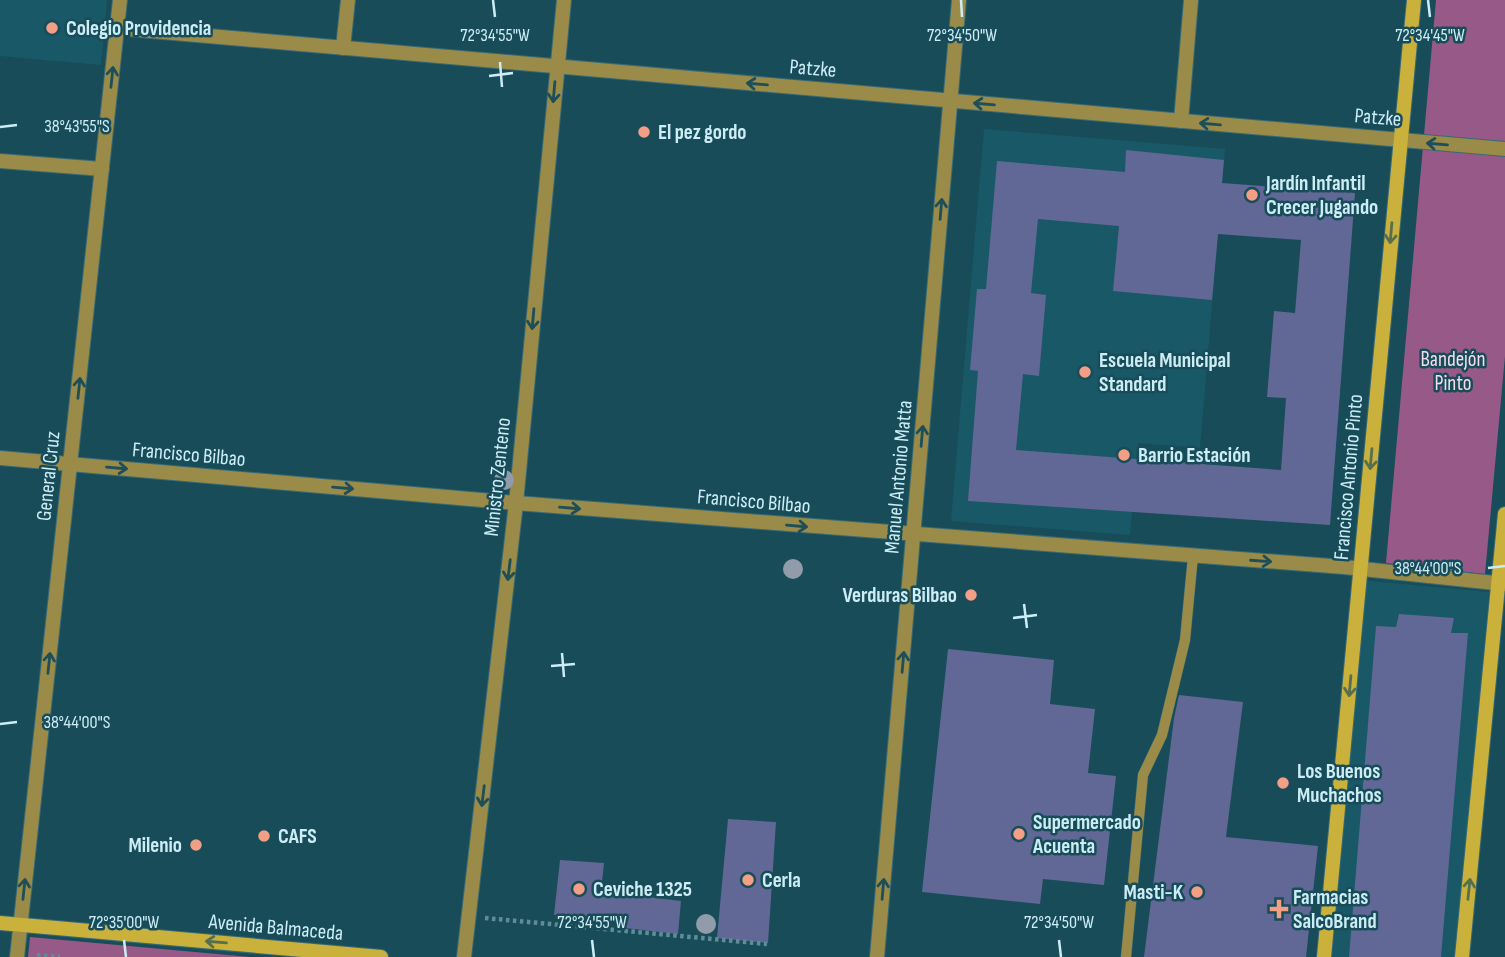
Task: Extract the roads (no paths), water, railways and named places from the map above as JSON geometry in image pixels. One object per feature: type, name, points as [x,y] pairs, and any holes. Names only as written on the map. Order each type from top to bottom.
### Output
[{"type":"main road","name":"Francisco Antonio Pinto","points":[[1324,957],[1414,0]]},
{"type":"main road","points":[[1462,957],[1502,583],[1505,514]]},
{"type":"main road","name":"Avenida Balmaceda","points":[[0,923],[382,957]]},
{"type":"street","name":"General Cruz","points":[[17,957],[120,0]]},
{"type":"street","points":[[343,48],[348,0]]},
{"type":"street","name":"Ministro Zenteno","points":[[464,957],[516,503],[564,0]]},
{"type":"street","name":"Manuel Antonio Matta","points":[[877,957],[959,0]]},
{"type":"street","points":[[1181,121],[1191,0]]},
{"type":"street","name":"Patzke","points":[[117,28],[1505,149]]},
{"type":"street","points":[[0,160],[102,169]]},
{"type":"street","name":"Francisco Bilbao","points":[[0,458],[516,503],[1361,569],[1502,583]]},
{"type":"lane","points":[[1126,957],[1143,775],[1162,735],[1185,640],[1193,556]]},
{"type":"place","name":"Colegio Providencia","points":[[52,28]]},
{"type":"place","name":"El pez gordo","points":[[644,132]]},
{"type":"place","name":"Jardín Infantil Crecer Jugando","points":[[1252,195]]},
{"type":"place","name":"Escuela Municipal Standard","points":[[1085,372]]},
{"type":"place","name":"Barrio Estación","points":[[1124,455]]},
{"type":"place","name":"Verduras Bilbao","points":[[971,595]]},
{"type":"place","name":"Los Buenos Muchachos","points":[[1283,783]]},
{"type":"place","name":"Supermercado Acuenta","points":[[1019,834]]},
{"type":"place","name":"CAFS","points":[[264,836]]},
{"type":"place","name":"Milenio","points":[[196,845]]},
{"type":"place","name":"Cerla","points":[[748,880]]},
{"type":"place","name":"Ceviche 1325","points":[[579,889]]},
{"type":"place","name":"Masti-K","points":[[1197,892]]},
{"type":"place","name":"Farmacias SalcoBrand","points":[[1279,909]]},
{"type":"park label","name":"Bandejón Pinto","points":[[1453,371]]}]
